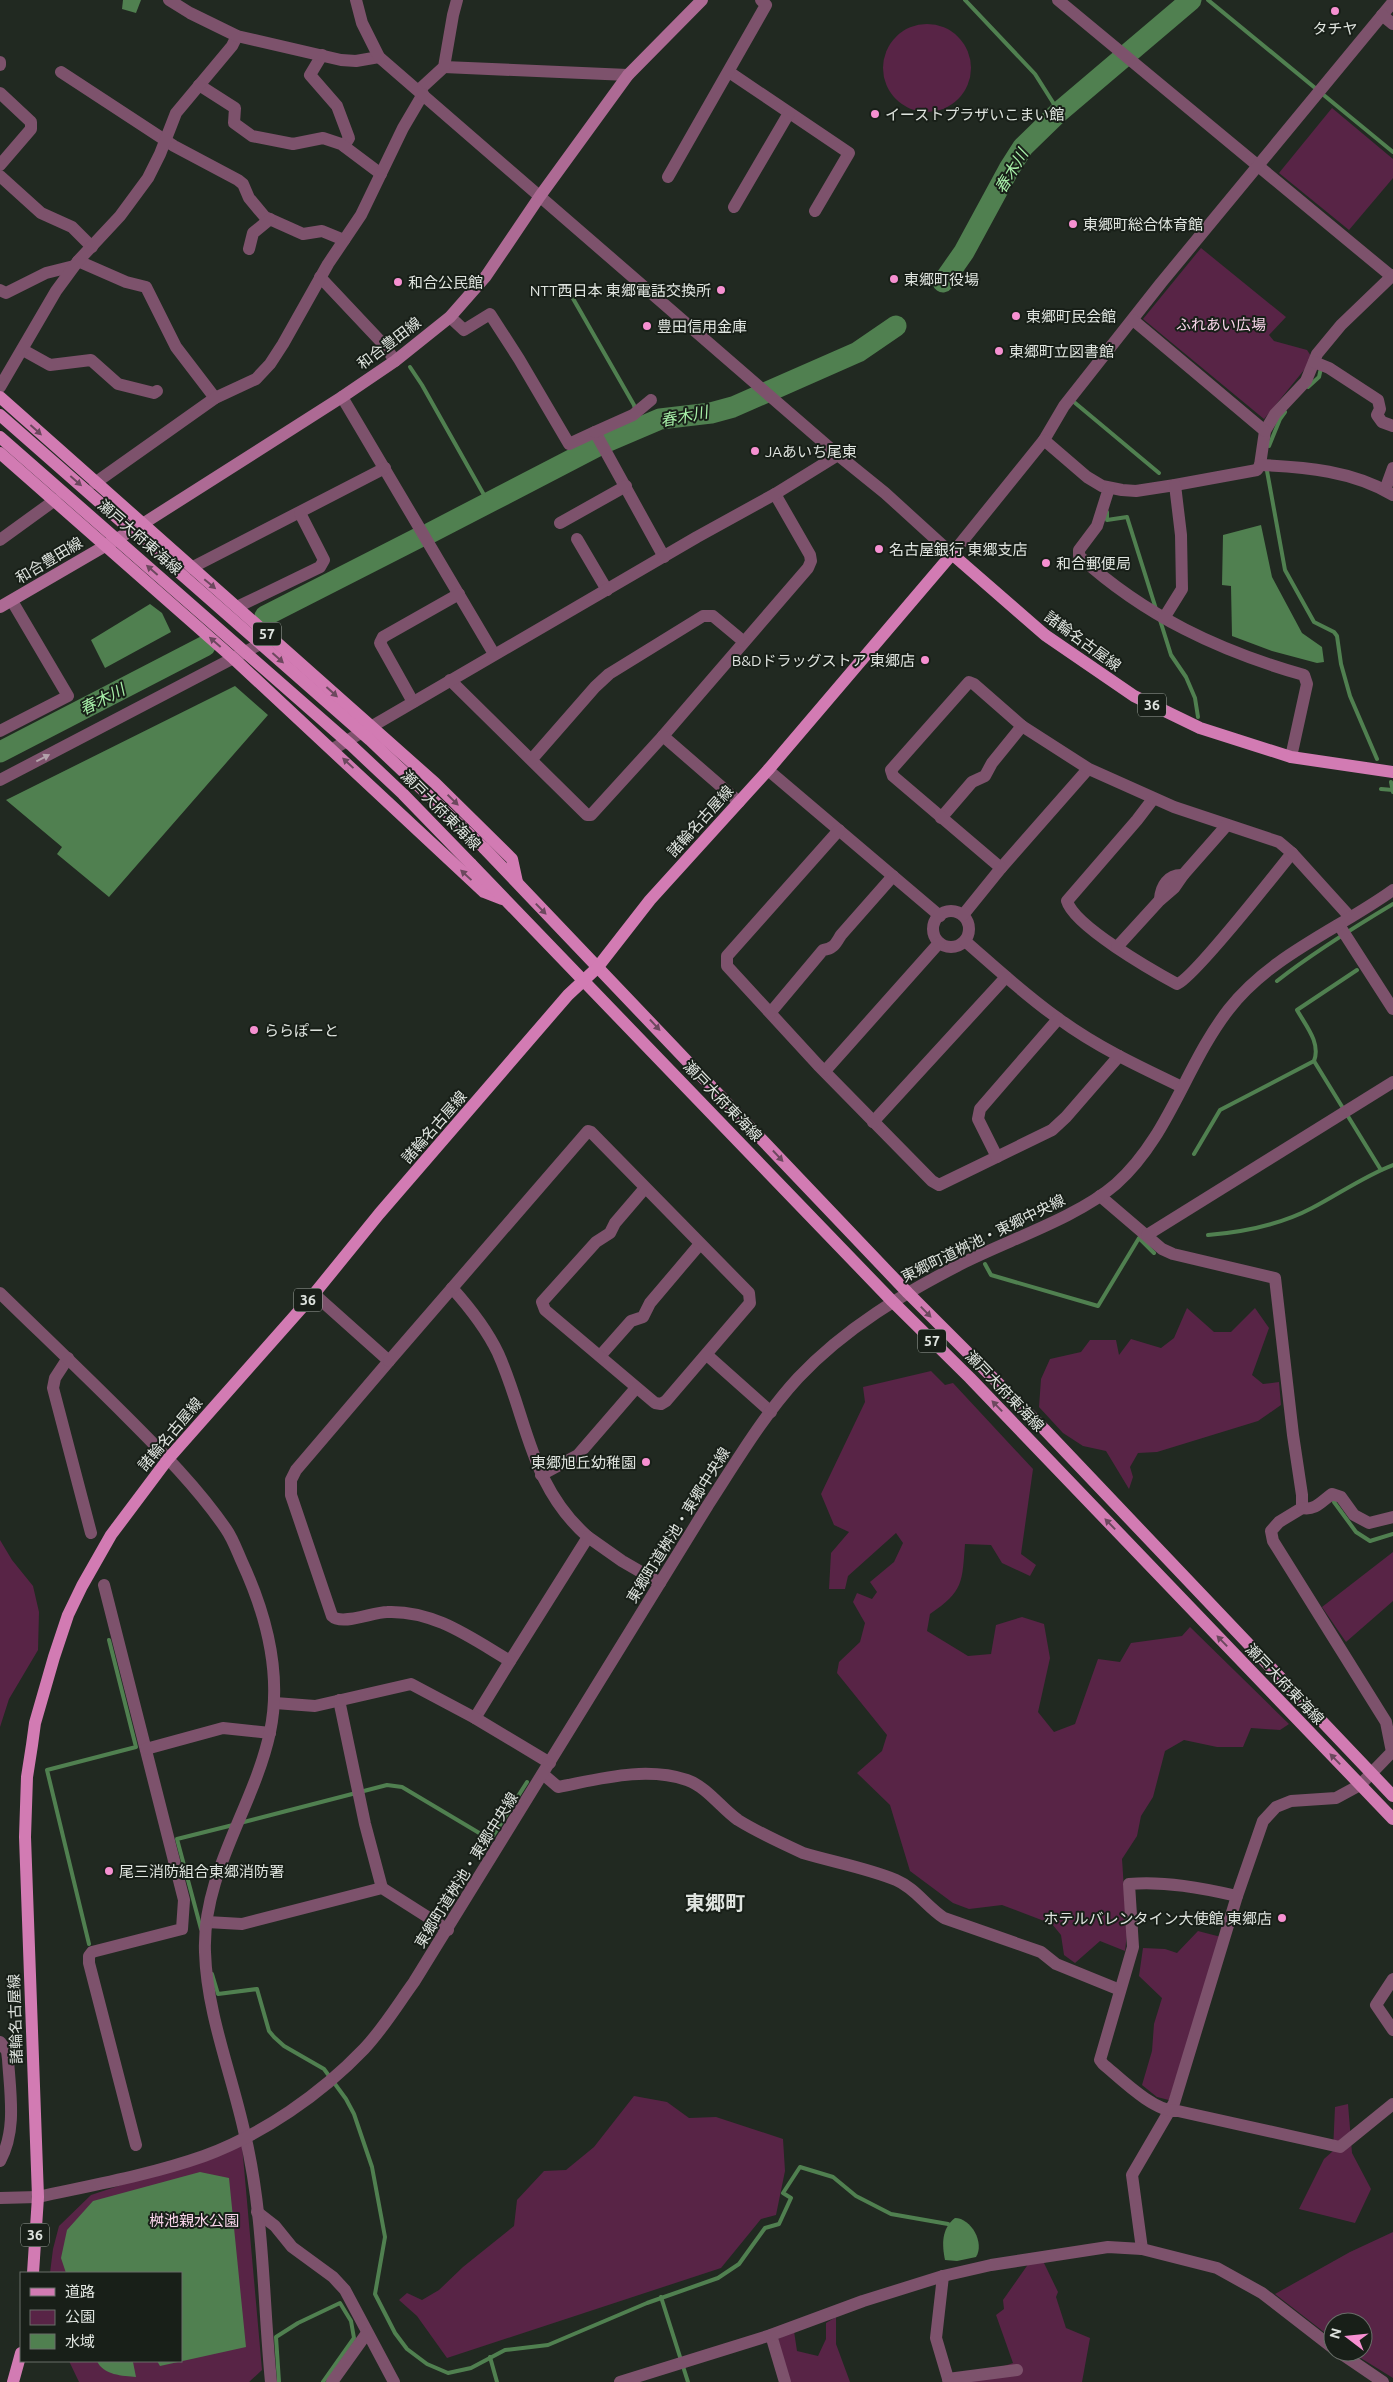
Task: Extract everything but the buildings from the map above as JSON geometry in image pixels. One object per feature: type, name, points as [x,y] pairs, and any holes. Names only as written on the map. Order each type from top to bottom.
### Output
[{"type":"main road","name":"和合豊田線","points":[[0,607],[141,525],[342,396],[395,361],[450,317],[486,276],[540,196],[628,75],[702,0]]},
{"type":"main road","name":"57","points":[[0,397],[141,525],[237,607],[435,783],[512,859],[517,884]]},
{"type":"main road","name":"瀬戸大府東海線","points":[[0,415],[348,721],[484,848],[596,968],[656,1027],[908,1293],[1044,1429],[1393,1796]]},
{"type":"main road","name":"瀬戸大府東海線","points":[[0,437],[351,745],[403,794],[892,1301],[970,1378],[1393,1818]]},
{"type":"main road","name":"57","points":[[0,453],[233,658],[333,749],[484,892],[506,901]]},
{"type":"main road","name":"諸輪名古屋線","points":[[33,2272],[38,2197],[25,1836],[27,1777],[35,1723],[54,1657],[68,1615],[82,1586],[111,1535],[168,1459],[314,1294],[379,1214],[583,980],[596,968],[650,900],[768,770],[952,554],[1045,635],[1134,696],[1200,728],[1291,757],[1393,772]]},
{"type":"main road","points":[[13,2382],[20,2357]]},
{"type":"street","points":[[169,0],[190,13],[237,36],[356,61],[379,57]]},
{"type":"street","points":[[356,0],[362,23],[379,57],[838,455],[885,493],[952,554],[1044,440],[1064,406],[1393,2]]},
{"type":"street","points":[[95,483],[215,398],[256,379],[270,364],[320,278],[362,215],[402,128],[421,92],[444,67],[457,0]]},
{"type":"street","points":[[668,177],[766,5],[761,0]]},
{"type":"street","points":[[1058,0],[1257,167],[1392,275],[1370,299],[1341,325],[1316,354],[1306,381],[1275,414],[1265,431],[1260,465]]},
{"type":"street","points":[[1382,15],[1393,24]]},
{"type":"street","points":[[0,387],[56,291],[76,263],[120,216],[148,178],[176,113],[232,46],[237,36]]},
{"type":"street","points":[[322,55],[310,75],[337,106],[349,138],[344,146]]},
{"type":"street","points":[[444,67],[628,75]]},
{"type":"street","points":[[61,72],[98,98],[109,103],[202,162],[238,180],[243,184],[249,198],[270,220],[303,234],[322,231],[344,240]]},
{"type":"street","points":[[729,72],[849,154],[815,211]]},
{"type":"street","points":[[200,85],[235,108],[234,123],[252,136],[293,144],[323,138],[344,146],[381,174]]},
{"type":"street","points":[[0,93],[31,122],[31,129],[0,165]]},
{"type":"street","points":[[734,207],[788,112]]},
{"type":"street","points":[[0,176],[41,213],[72,227],[92,247]]},
{"type":"street","points":[[249,250],[253,233],[270,220]]},
{"type":"street","points":[[0,290],[6,293],[46,273],[76,263],[126,282],[146,287],[176,347],[215,398]]},
{"type":"street","points":[[320,278],[385,346],[395,361]]},
{"type":"street","points":[[450,317],[464,330],[490,314],[569,444],[633,415],[651,400]]},
{"type":"street","points":[[1134,320],[1265,431]]},
{"type":"street","points":[[22,350],[50,364],[91,360],[118,384],[154,393],[157,391]]},
{"type":"street","points":[[1314,362],[1329,368],[1378,400],[1380,409],[1377,415],[1382,422],[1393,426]]},
{"type":"street","points":[[342,396],[494,654]]},
{"type":"street","points":[[595,432],[664,557]]},
{"type":"street","points":[[1044,440],[1076,469],[1109,488],[1136,491],[1251,472],[1260,465],[1320,469],[1341,474],[1389,492],[1393,468]]},
{"type":"street","points":[[333,749],[494,654],[775,494],[838,455]]},
{"type":"street","points":[[191,568],[385,468]]},
{"type":"street","points":[[1164,618],[1182,589],[1181,535],[1175,485]]},
{"type":"street","points":[[560,523],[626,486]]},
{"type":"street","points":[[1109,488],[1097,526],[1078,550],[1079,556],[1134,600],[1164,618],[1233,653],[1304,675],[1306,684],[1291,757]]},
{"type":"street","points":[[450,680],[587,815],[590,815],[663,736],[743,641],[808,568],[811,560],[810,555],[775,494]]},
{"type":"street","points":[[0,540],[55,500]]},
{"type":"street","points":[[237,607],[320,567],[324,560],[300,513]]},
{"type":"street","points":[[577,539],[607,590]]},
{"type":"street","points":[[413,702],[380,642],[383,637],[458,594]]},
{"type":"street","points":[[0,731],[68,696],[12,601]]},
{"type":"street","points":[[532,759],[595,687],[609,674],[703,616],[713,616],[743,641]]},
{"type":"street","points":[[0,780],[272,639]]},
{"type":"street","points":[[1001,868],[893,776],[891,770],[965,684],[969,682],[974,684],[1022,726],[1088,769],[1153,799],[1271,838],[1292,853],[1350,917]]},
{"type":"street","points":[[942,818],[972,782],[985,776],[992,763],[1022,726]]},
{"type":"street","points":[[663,736],[739,802]]},
{"type":"street","points":[[963,915],[1001,868],[1088,769]]},
{"type":"street","points":[[768,770],[940,916]]},
{"type":"street","points":[[1153,799],[1067,901],[1070,907],[1087,924],[1117,947],[1149,969],[1177,984],[1182,983],[1292,853]]},
{"type":"street","points":[[1117,947],[1160,899],[1174,888],[1182,875],[1227,825]]},
{"type":"street","points":[[838,830],[727,956],[727,966],[873,1122],[935,1184],[939,1185],[1052,1130],[1119,1056]]},
{"type":"street","points":[[771,1012],[823,950],[830,950],[841,934],[893,876]]},
{"type":"street","name":"東郷町道桝池・東郷中央線","points":[[0,2198],[38,2197],[155,2170],[201,2156],[246,2137],[296,2107],[334,2079],[366,2047],[414,1982],[448,1930],[708,1505],[771,1412],[798,1379],[825,1352],[892,1301],[958,1266],[1078,1209],[1100,1196],[1128,1172],[1152,1142],[1212,1033],[1239,997],[1274,966],[1393,890]]},
{"type":"street","points":[[951,911],[963,915],[969,924],[969,930],[965,941],[961,945],[950,947],[939,943],[934,932],[936,920],[940,916],[951,911]]},
{"type":"street","points":[[1339,925],[1393,1009]]},
{"type":"street","points":[[965,941],[1058,1019],[1119,1056],[1182,1088]]},
{"type":"street","points":[[825,1071],[939,943]]},
{"type":"street","points":[[873,1122],[1006,977]]},
{"type":"street","points":[[997,1157],[978,1119],[980,1109],[1058,1019]]},
{"type":"street","points":[[1147,1235],[1393,1082]]},
{"type":"street","points":[[510,1661],[451,1626],[424,1616],[388,1612],[342,1621],[332,1616],[291,1496],[291,1480],[296,1470],[586,1132],[592,1132],[749,1293],[751,1298],[750,1303],[707,1355],[661,1404],[654,1403],[545,1310],[542,1302],[596,1242],[610,1233],[615,1223],[645,1188]]},
{"type":"street","points":[[1100,1196],[1162,1249],[1173,1254],[1275,1278],[1293,1435],[1302,1495],[1302,1508]]},
{"type":"street","points":[[600,1356],[631,1321],[643,1316],[650,1303],[700,1244]]},
{"type":"street","points":[[452,1288],[482,1323],[498,1353],[541,1475],[558,1506],[588,1537],[622,1561],[660,1583]]},
{"type":"street","points":[[0,1293],[68,1358],[168,1459],[228,1532],[247,1573],[267,1632],[274,1678],[275,1703],[270,1733],[261,1765],[218,1872],[207,1922],[205,1952],[215,2021],[246,2137],[257,2212],[269,2381]]},
{"type":"street","points":[[314,1294],[389,1361]]},
{"type":"street","points":[[707,1355],[771,1412]]},
{"type":"street","points":[[68,1358],[55,1378],[53,1388],[90,1533]]},
{"type":"street","points":[[541,1475],[578,1455],[636,1388]]},
{"type":"street","points":[[1142,2249],[1132,2175],[1174,2103],[1237,1896],[1263,1821],[1276,1807],[1291,1801],[1336,1798],[1360,1785],[1392,1752],[1386,1722],[1273,1541],[1271,1531],[1279,1522],[1302,1508],[1315,1507],[1332,1494],[1341,1497],[1354,1515],[1369,1523],[1393,1517]]},
{"type":"street","points":[[474,1718],[588,1537]]},
{"type":"street","points":[[104,1585],[184,1900],[184,1926],[176,1932],[92,1952],[89,1956],[136,2145]]},
{"type":"street","points":[[275,1703],[309,1706],[411,1684],[474,1718],[547,1769],[558,1787],[631,1774],[666,1776],[689,1780],[704,1790],[738,1820],[790,1847],[803,1853],[896,1880],[912,1890],[931,1909],[944,1918],[1041,1952],[1056,1964],[1120,1990]]},
{"type":"street","points":[[339,1700],[365,1824],[382,1888],[448,1930]]},
{"type":"street","points":[[146,1749],[223,1728],[270,1733]]},
{"type":"street","points":[[1237,1896],[1190,1887],[1144,1883],[1129,1884],[1133,1947],[1100,2060],[1144,2097],[1170,2112],[1178,2111],[1340,2146],[1393,2104]]},
{"type":"street","points":[[207,1922],[242,1924],[382,1888]]},
{"type":"street","points":[[1393,1979],[1376,2004],[1393,2030]]},
{"type":"street","points":[[0,2042],[7,2051],[11,2125],[7,2148],[0,2161]]},
{"type":"street","points":[[257,2212],[275,2226],[292,2247],[332,2277],[345,2290],[394,2382]]},
{"type":"street","points":[[620,2382],[771,2335],[943,2276],[991,2265],[1108,2247],[1142,2249],[1216,2268],[1262,2293],[1323,2340]]},
{"type":"street","points":[[943,2276],[936,2338],[949,2381],[1017,2370]]},
{"type":"street","points":[[332,2382],[367,2333]]},
{"type":"street","points":[[771,2335],[786,2382]]},
{"type":"street","points":[[1354,2362],[1383,2382]]},
{"type":"green space","points":[[927,24],[944,27],[958,37],[968,51],[971,68],[968,85],[958,99],[944,109],[927,112],[910,109],[896,99],[886,85],[883,68],[886,51],[896,37],[910,27]]},
{"type":"green space","points":[[1332,108],[1393,159],[1393,178],[1349,230],[1279,173]]},
{"type":"green space","name":"ふれあい広場","points":[[1201,248],[1286,317],[1269,335],[1274,341],[1307,350],[1313,359],[1264,419],[1143,319]]},
{"type":"green space","points":[[1187,1308],[1214,1332],[1231,1332],[1255,1308],[1269,1328],[1252,1375],[1263,1384],[1279,1382],[1281,1405],[1258,1421],[1157,1452],[1138,1453],[1130,1467],[1133,1477],[1129,1489],[1106,1451],[1083,1446],[1063,1433],[1039,1407],[1041,1379],[1050,1359],[1081,1352],[1090,1340],[1116,1340],[1119,1355],[1131,1339],[1161,1348],[1174,1338]]},
{"type":"green space","points":[[931,1371],[945,1385],[953,1383],[1033,1469],[1021,1554],[1036,1565],[1030,1576],[1002,1563],[991,1545],[965,1544],[962,1577],[959,1585],[949,1599],[930,1614],[927,1631],[968,1656],[991,1654],[996,1625],[1022,1617],[1044,1624],[1050,1658],[1038,1712],[1054,1732],[1075,1724],[1098,1659],[1120,1662],[1131,1643],[1182,1636],[1190,1627],[1289,1724],[1280,1730],[1251,1728],[1243,1747],[1217,1747],[1184,1740],[1165,1751],[1153,1797],[1141,1816],[1137,1836],[1122,1859],[1127,1934],[1125,1951],[1100,1941],[1075,1963],[1064,1955],[1061,1935],[1052,1924],[1002,1905],[969,1909],[953,1903],[910,1871],[890,1805],[857,1773],[882,1751],[887,1735],[837,1673],[839,1662],[860,1642],[865,1623],[853,1602],[857,1593],[872,1599],[877,1592],[870,1582],[894,1562],[903,1543],[896,1533],[848,1576],[845,1589],[829,1589],[831,1553],[849,1532],[834,1525],[821,1494],[865,1402],[863,1387]]},
{"type":"green space","points":[[0,1540],[12,1560],[33,1586],[39,1612],[38,1650],[9,1699],[0,1727]]},
{"type":"green space","points":[[1393,1552],[1393,1601],[1346,1642],[1322,1607]]},
{"type":"green space","points":[[1198,1931],[1221,1937],[1169,2100],[1157,2097],[1142,2085],[1152,2051],[1154,2024],[1162,1998],[1139,1976],[1143,1948],[1165,1949],[1177,1953]]},
{"type":"green space","points":[[634,2096],[667,2102],[689,2118],[716,2117],[783,2139],[785,2171],[776,2215],[761,2219],[721,2268],[447,2358],[417,2316],[399,2300],[407,2293],[422,2300],[439,2290],[463,2267],[514,2226],[517,2200],[544,2171],[566,2170],[594,2147]]},
{"type":"green space","points":[[1348,2104],[1352,2153],[1371,2189],[1355,2223],[1299,2209],[1324,2159],[1333,2151],[1335,2107]]},
{"type":"green space","name":"桝池親水公園","points":[[242,2145],[262,2370],[249,2382],[79,2382],[69,2362],[182,2362],[182,2272],[50,2272],[53,2249],[59,2226],[91,2195]]},
{"type":"green space","points":[[1393,2232],[1393,2378],[1367,2362],[1373,2362],[1373,2312],[1323,2312],[1323,2331],[1275,2294],[1350,2252]]},
{"type":"green space","points":[[1043,2261],[1058,2292],[1056,2297],[1066,2328],[1090,2338],[1082,2382],[956,2382],[1013,2363],[996,2315],[1004,2309],[1003,2300],[1029,2263]]},
{"type":"green space","points":[[836,2317],[836,2344],[850,2382],[790,2382],[778,2339],[794,2331],[797,2351],[818,2356],[826,2339],[826,2323]]},
{"type":"water","points":[[123,0],[141,0],[136,13],[122,9]]},
{"type":"water","points":[[1261,525],[1272,577],[1302,633],[1322,647],[1324,662],[1317,663],[1272,651],[1232,636],[1231,586],[1222,585],[1223,535]]},
{"type":"water","points":[[150,604],[162,613],[171,632],[105,668],[91,640]]},
{"type":"water","points":[[235,686],[268,715],[109,897],[57,854],[62,847],[6,800]]},
{"type":"water","name":"桝池親水公園","points":[[200,2172],[229,2178],[246,2347],[182,2361],[182,2272],[66,2272],[61,2258],[67,2230],[93,2201]]},
{"type":"water","points":[[955,2218],[966,2222],[975,2232],[979,2245],[976,2257],[957,2261],[945,2260],[943,2243],[945,2232],[950,2222]]},
{"type":"water","points":[[98,2362],[133,2362],[136,2377],[109,2372]]},
{"type":"water","name":"桝池親水公園","points":[[158,2362],[178,2362],[160,2366]]},
{"type":"waterway","points":[[965,0],[1035,74],[1059,112]]},
{"type":"waterway","name":"春木川","points":[[943,282],[964,252],[1023,147],[1059,112],[1191,0]]},
{"type":"waterway","points":[[1208,0],[1393,152]]},
{"type":"waterway","points":[[571,295],[634,405],[639,428]]},
{"type":"waterway","name":"春木川","points":[[606,442],[660,419],[711,413],[733,407],[858,352],[896,326]]},
{"type":"waterway","points":[[410,367],[488,502]]},
{"type":"waterway","points":[[1308,387],[1319,377],[1321,368]]},
{"type":"waterway","points":[[1074,402],[1159,473]]},
{"type":"waterway","points":[[1269,446],[1280,419],[1285,412]]},
{"type":"waterway","name":"春木川","points":[[430,533],[596,447]]},
{"type":"waterway","points":[[1267,471],[1285,570],[1314,622],[1334,632],[1337,636],[1341,664],[1350,696],[1377,759]]},
{"type":"waterway","points":[[1107,512],[1107,520],[1127,517],[1156,609]]},
{"type":"waterway","name":"春木川","points":[[265,616],[420,537]]},
{"type":"waterway","points":[[1160,620],[1171,655],[1186,677],[1195,698],[1198,717]]},
{"type":"waterway","name":"春木川","points":[[0,752],[205,646]]},
{"type":"waterway","points":[[1391,782],[1393,792]]},
{"type":"waterway","points":[[1381,789],[1393,790]]},
{"type":"waterway","points":[[1277,981],[1319,950],[1393,904]]},
{"type":"waterway","points":[[1194,1154],[1220,1110],[1314,1061],[1316,1054],[1314,1041],[1297,1010],[1357,970]]},
{"type":"waterway","points":[[1314,1061],[1381,1170]]},
{"type":"waterway","points":[[1208,1235],[1248,1230],[1287,1219],[1312,1208],[1382,1169],[1393,1165]]},
{"type":"waterway","points":[[985,1264],[991,1275],[1098,1306],[1139,1238],[1154,1253]]},
{"type":"waterway","points":[[1334,1502],[1356,1532],[1370,1541],[1393,1534]]},
{"type":"waterway","points":[[89,1944],[47,1770],[136,1747],[109,1640]]},
{"type":"waterway","points":[[479,1858],[527,1782]]},
{"type":"waterway","points":[[240,1823],[387,1785],[402,1787],[491,1840]]},
{"type":"waterway","points":[[201,1929],[177,1839],[233,1825]]},
{"type":"waterway","points":[[212,1974],[218,1994],[257,1989],[269,2031],[284,2046],[324,2069],[346,2099],[354,2114],[372,2167],[385,2237],[375,2294],[395,2333],[407,2349],[427,2364],[448,2373],[471,2368],[505,2350],[548,2345],[647,2303],[718,2278],[739,2264],[765,2228],[779,2224],[791,2198],[783,2193],[800,2167],[833,2177],[856,2196],[891,2214],[948,2224]]},
{"type":"waterway","points":[[661,2297],[688,2382]]},
{"type":"waterway","points":[[279,2382],[276,2337],[298,2323],[340,2303],[351,2321],[354,2338],[323,2382]]},
{"type":"waterway","points":[[490,2357],[497,2382]]},
{"type":"place","name":"タチヤ","points":[[1335,11]]},
{"type":"place","name":"イーストプラザいこまい館","points":[[875,114]]},
{"type":"place","name":"東郷町総合体育館","points":[[1073,224]]},
{"type":"place","name":"東郷町役場","points":[[894,279]]},
{"type":"place","name":"和合公民館","points":[[398,282]]},
{"type":"place","name":"NTT西日本 東郷電話交換所","points":[[721,290]]},
{"type":"place","name":"東郷町民会館","points":[[1016,316]]},
{"type":"place","name":"豊田信用金庫","points":[[647,326]]},
{"type":"place","name":"東郷町立図書館","points":[[999,351]]},
{"type":"place","name":"JAあいち尾東","points":[[755,451]]},
{"type":"place","name":"名古屋銀行 東郷支店","points":[[879,549]]},
{"type":"place","name":"和合郵便局","points":[[1046,563]]},
{"type":"place","name":"B&Dドラッグストア 東郷店","points":[[925,660]]},
{"type":"place","name":"ららぽーと","points":[[254,1030]]},
{"type":"place","name":"東郷旭丘幼稚園","points":[[646,1462]]},
{"type":"place","name":"尾三消防組合東郷消防署","points":[[109,1871]]},
{"type":"place","name":"ホテルバレンタイン大使館 東郷店","points":[[1282,1918]]},
{"type":"district","name":"東郷町","points":[[715,1902]]}]
